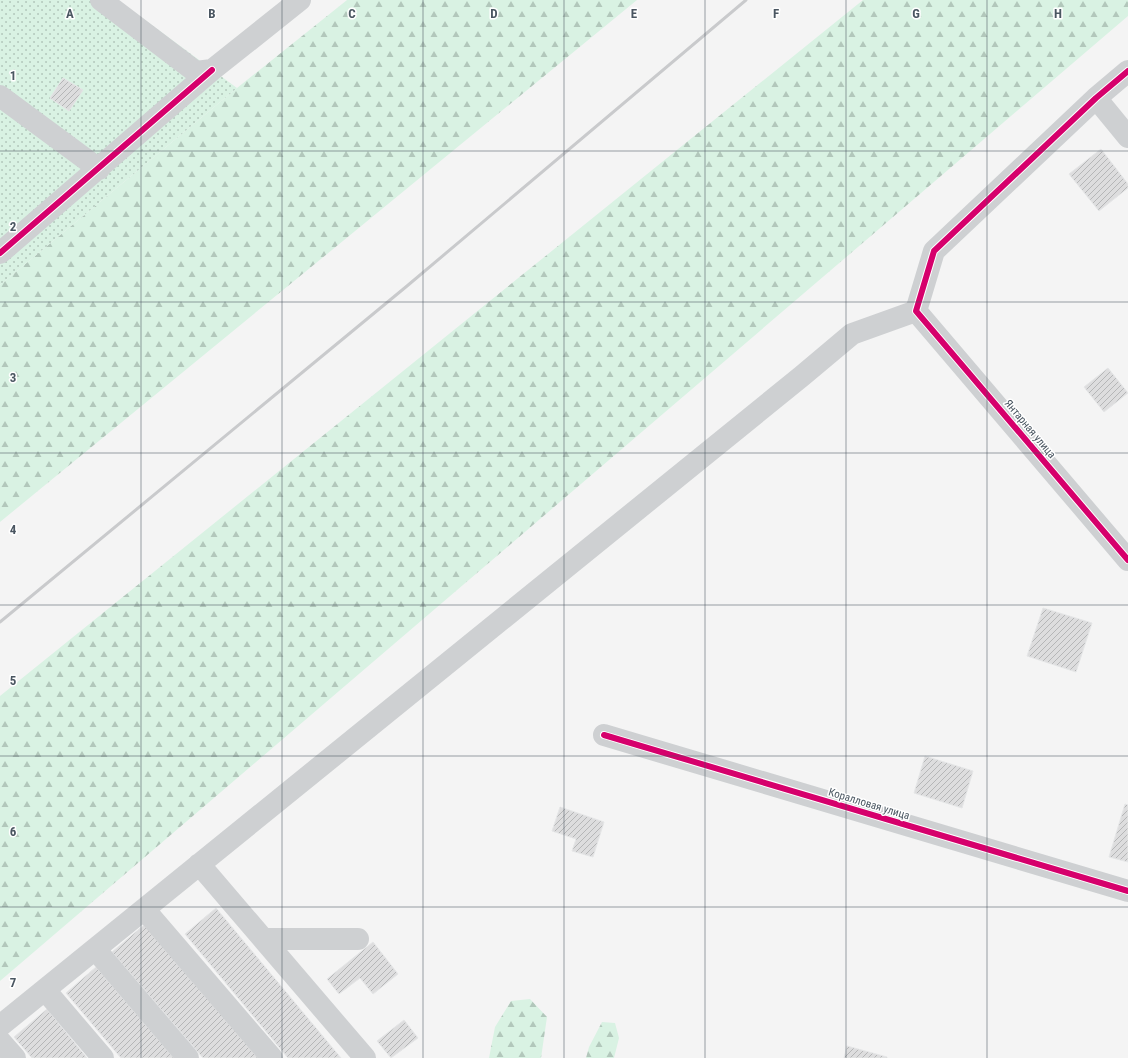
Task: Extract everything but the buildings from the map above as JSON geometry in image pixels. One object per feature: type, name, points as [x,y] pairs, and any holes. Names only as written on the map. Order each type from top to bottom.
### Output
[{"type":"street","points":[[101,0],[196,72],[212,70]]},
{"type":"street","points":[[0,253],[212,70],[300,0]]},
{"type":"street","points":[[0,1026],[852,334],[916,310],[934,251],[1096,98],[1128,71]]},
{"type":"street","points":[[0,96],[99,168]]},
{"type":"street","points":[[1096,98],[1128,137]]},
{"type":"street","name":"Янтарная улица","points":[[916,310],[1128,560]]},
{"type":"street","name":"Коралловая улица","points":[[604,735],[1128,891]]},
{"type":"street","points":[[199,864],[365,1058]]},
{"type":"street","points":[[144,909],[272,1058]]},
{"type":"street","points":[[264,940],[358,938]]},
{"type":"street","points":[[95,948],[188,1058]]},
{"type":"street","points":[[45,990],[103,1058]]},
{"type":"street","points":[[0,1041],[15,1058]]},
{"type":"green space","points":[[0,0],[118,0],[237,88],[0,285]]},
{"type":"green space","points":[[347,0],[637,0],[0,522],[0,285],[237,88]]},
{"type":"green space","points":[[863,0],[1128,0],[1128,16],[0,981],[0,696]]},
{"type":"green space","points":[[530,999],[547,1017],[541,1058],[489,1058],[495,1027],[511,1001]]},
{"type":"green space","points":[[602,1022],[615,1023],[619,1038],[614,1058],[586,1058],[589,1047]]},
{"type":"railway","points":[[0,622],[407,286],[746,0]]},
{"type":"cycle path","points":[[0,253],[212,70]]},
{"type":"cycle path","points":[[1128,71],[1096,98],[934,251],[916,311],[1128,560]]},
{"type":"cycle path","points":[[604,735],[1128,891]]}]
